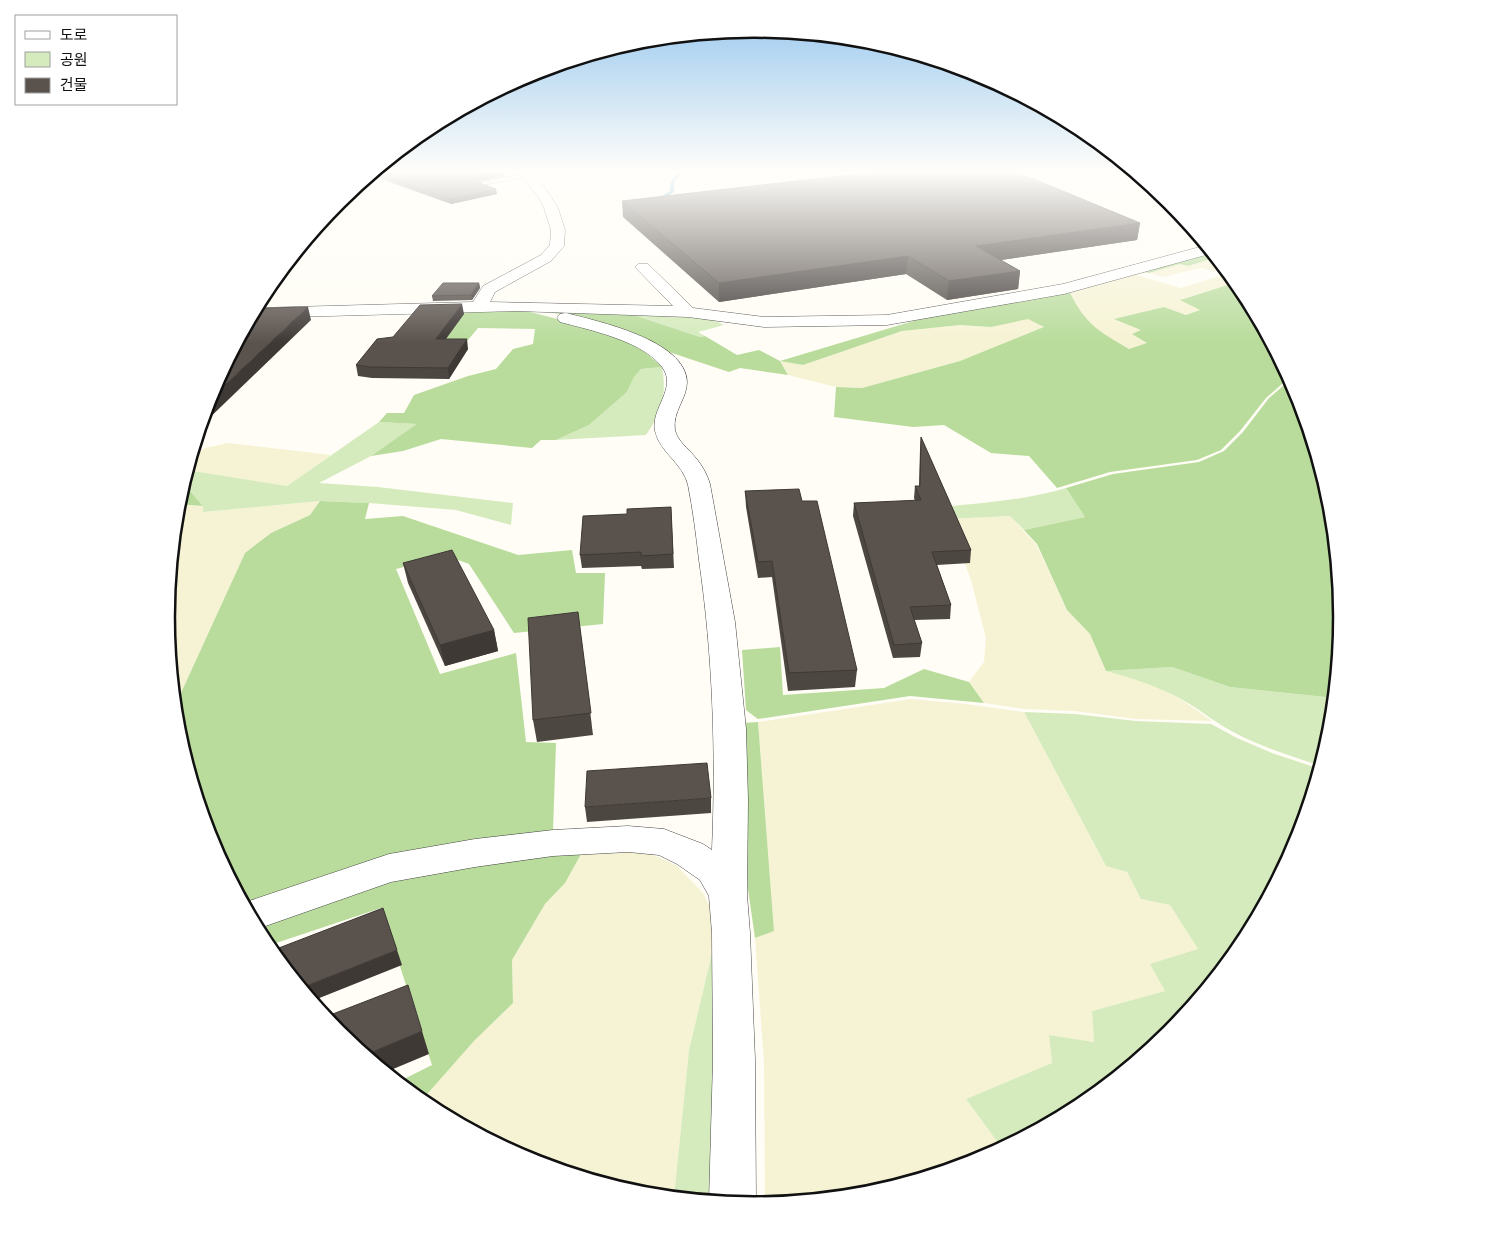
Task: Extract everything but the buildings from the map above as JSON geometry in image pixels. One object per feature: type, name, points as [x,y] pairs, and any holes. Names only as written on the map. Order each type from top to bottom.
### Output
[{"type":"street","points":[[479,307],[490,288],[546,258],[557,246],[557,228]]},
{"type":"street","points":[[261,314],[516,306],[688,312],[764,322],[820,323],[887,320],[1064,290],[1203,251]]},
{"type":"street","points":[[643,267],[688,312]]},
{"type":"street","points":[[516,306],[610,330],[645,344],[665,359],[673,368],[678,379],[664,427],[668,443],[690,466],[700,484],[723,640],[729,708],[730,828],[728,895],[731,933],[734,1060],[733,1195]]},
{"type":"street","points":[[257,914],[389,868],[475,853],[553,843],[628,838],[664,842],[690,854],[713,870],[728,895]]},
{"type":"shaded area","points":[[1210,259],[1220,273],[1200,268],[1163,277],[1149,273],[1180,264],[1188,266]]},
{"type":"shaded area","points":[[1133,274],[1181,288],[1222,275],[1229,285],[1181,299],[1200,310],[1186,315],[1164,307],[1116,319],[1142,330],[1133,334],[1147,343],[1129,349],[1093,328],[1076,306],[1070,293]]},
{"type":"shaded area","points":[[1028,318],[1044,327],[960,361],[862,388],[836,387],[788,375],[780,361],[803,365],[902,331],[960,325],[991,327]]},
{"type":"shaded area","points":[[228,443],[331,455],[287,486],[194,471],[200,451],[205,448]]},
{"type":"shaded area","points":[[320,501],[310,515],[271,533],[245,553],[180,695],[176,655],[175,617],[180,541],[186,505],[203,506],[203,512]]},
{"type":"shaded area","points":[[1010,516],[1036,544],[1067,610],[1090,634],[1106,671],[1134,678],[1162,689],[1182,700],[1212,721],[1136,719],[1074,711],[1024,709],[984,703],[969,682],[984,662],[986,638],[971,580],[948,519]]},
{"type":"shaded area","points":[[911,699],[1024,712],[1106,866],[1127,872],[1141,899],[1170,905],[1198,949],[1165,991],[1092,1011],[1094,1042],[1049,1035],[1052,1063],[966,1099],[998,1143],[941,1166],[904,1177],[830,1192],[765,1196],[764,1062],[755,938],[774,931],[758,722]]},
{"type":"shaded area","points":[[585,847],[644,851],[676,865],[703,893],[719,924],[689,1050],[675,1191],[605,1177],[568,1166],[498,1137],[427,1095],[474,1041],[513,1003],[512,960],[545,904],[565,883]]},
{"type":"green space","points":[[1206,254],[1210,259],[1188,266],[1180,264],[1149,273],[1143,272]]},
{"type":"green space","points":[[1229,285],[1256,327],[1284,382],[1266,398],[1240,431],[1221,450],[1197,460],[1110,472],[1057,488],[1029,456],[991,453],[944,425],[913,427],[834,417],[836,387],[862,388],[960,361],[1044,327],[1028,319],[991,327],[960,325],[902,331],[803,365],[780,361],[930,316],[1070,293],[1082,313],[1095,327],[1129,349],[1147,343],[1132,334],[1141,330],[1114,319],[1164,307],[1186,315],[1200,310],[1180,300]]},
{"type":"green space","points":[[515,308],[611,333],[635,343],[662,367],[641,369],[634,377],[627,392],[589,425],[556,440],[541,440],[532,448],[441,439],[403,451],[371,456],[417,424],[379,422],[387,413],[404,413],[414,395],[468,376],[496,369],[513,349],[533,344],[535,329],[478,328],[462,347],[441,347],[464,309]]},
{"type":"green space","points":[[542,310],[628,313],[700,337],[705,336],[737,355],[759,350],[780,361],[788,375],[740,368],[729,372],[648,345],[612,328]]},
{"type":"green space","points":[[628,313],[710,318],[724,325],[698,332],[705,336],[700,337]]},
{"type":"green space","points":[[662,367],[664,386],[662,403],[646,435],[556,440],[589,425],[627,392],[634,377],[641,369]]},
{"type":"green space","points":[[1285,384],[1303,431],[1323,504],[1333,579],[1333,655],[1328,697],[1230,687],[1172,667],[1106,671],[1090,634],[1067,610],[1037,544],[1024,530],[1085,517],[1066,488],[1113,474],[1199,462],[1224,451],[1243,432],[1269,398]]},
{"type":"green space","points":[[379,422],[418,424],[371,456],[319,483],[378,487],[513,503],[511,525],[456,510],[369,503],[320,501],[203,512],[203,506],[189,490],[194,471],[287,486]]},
{"type":"green space","points":[[1066,488],[1085,517],[1024,530],[1010,516],[948,519],[943,507],[1020,498]]},
{"type":"green space","points":[[189,490],[203,506],[186,505]]},
{"type":"green space","points":[[320,501],[369,503],[365,519],[403,516],[518,555],[572,550],[576,573],[605,573],[603,624],[514,633],[469,564],[447,556],[396,569],[440,674],[516,653],[526,742],[556,743],[553,831],[251,902],[219,839],[206,803],[186,730],[180,695],[245,553],[271,533],[310,515]]},
{"type":"green space","points":[[780,647],[783,695],[884,688],[924,669],[969,682],[984,703],[910,696],[758,719],[746,710],[742,650]]},
{"type":"green space","points":[[1172,667],[1230,687],[1328,697],[1315,764],[1239,735],[1188,703],[1163,690],[1106,671]]},
{"type":"green space","points":[[1024,712],[1075,714],[1136,721],[1211,724],[1272,753],[1314,767],[1290,839],[1256,907],[1214,970],[1190,999],[1137,1053],[1107,1077],[1044,1119],[998,1143],[966,1099],[1052,1063],[1049,1035],[1094,1042],[1092,1011],[1165,991],[1150,964],[1198,949],[1170,905],[1141,899],[1127,872],[1106,866]]},
{"type":"green space","points":[[758,722],[774,931],[755,938],[748,889],[742,723]]},
{"type":"green space","points":[[585,847],[565,883],[545,904],[512,960],[513,1003],[474,1041],[427,1095],[404,1079],[432,1065],[381,908],[276,943],[262,922],[391,876]]},
{"type":"green space","points":[[719,924],[718,1195],[675,1191],[689,1050]]}]
